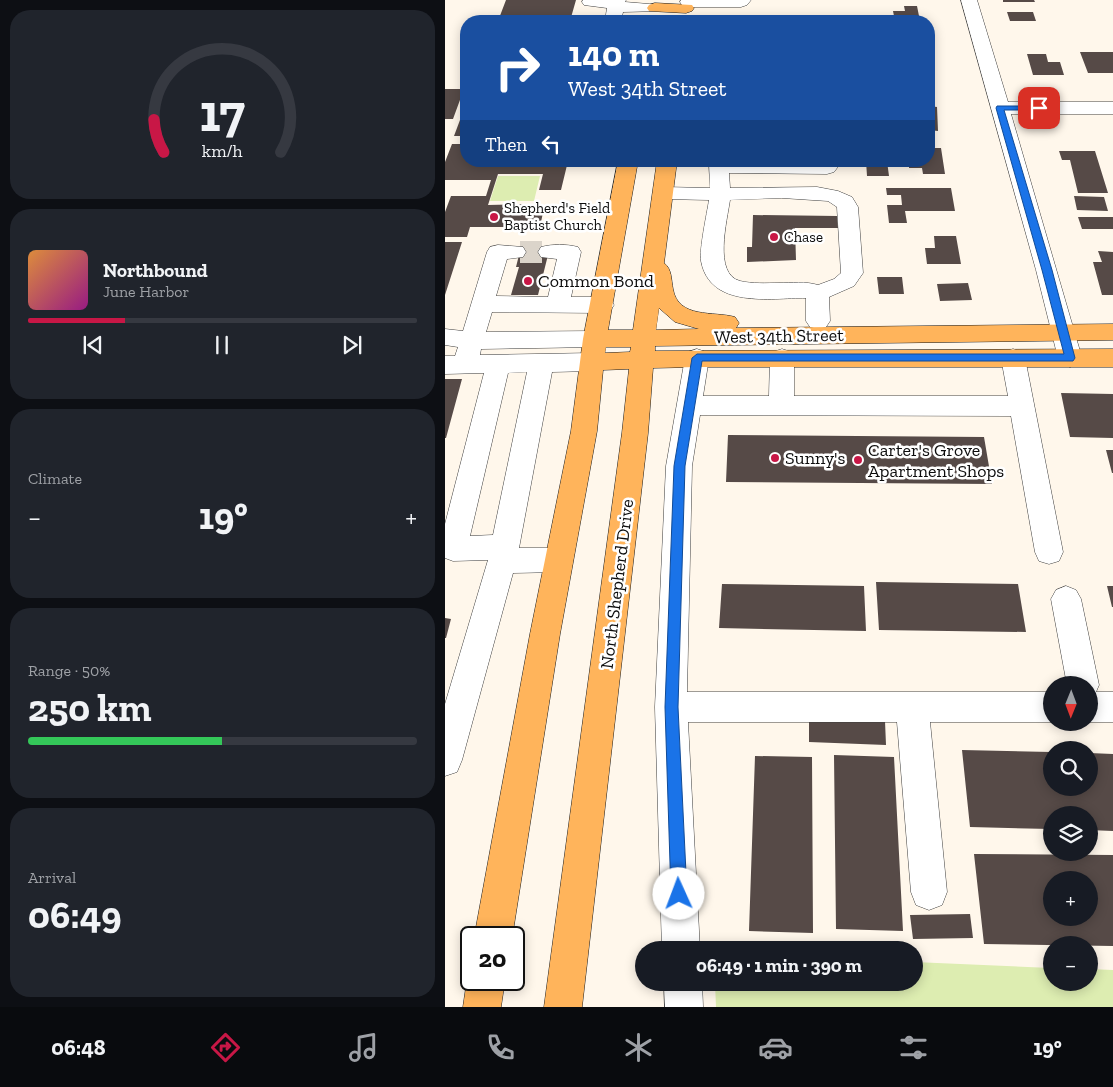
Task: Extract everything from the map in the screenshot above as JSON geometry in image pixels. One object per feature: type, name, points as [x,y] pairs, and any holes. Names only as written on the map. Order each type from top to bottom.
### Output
[{"type":"main road","points":[[655,10],[689,10]]},
{"type":"main road","points":[[495,926],[559,560],[584,431],[593,351],[627,167]]},
{"type":"main road","name":"North Shepherd Drive","points":[[563,1007],[611,632],[666,167]]},
{"type":"main road","points":[[655,258],[665,300],[671,308],[692,320],[706,323],[818,321],[917,326],[948,332]]},
{"type":"main road","name":"West 34th Street","points":[[593,351],[643,350],[948,332],[1113,332]]},
{"type":"main road","name":"West 34th Street","points":[[643,350],[697,358],[1113,358]]},
{"type":"main road","points":[[482,1007],[484,991]]},
{"type":"street","points":[[689,10],[741,2],[743,0]]},
{"type":"street","points":[[969,0],[1070,358]]},
{"type":"street","points":[[586,15],[590,1],[612,3],[616,9],[655,10]]},
{"type":"street","points":[[999,108],[1113,108]]},
{"type":"street","points":[[663,193],[720,194],[819,193],[841,198],[848,207],[852,273],[850,278],[817,293],[809,290],[757,291],[733,288],[719,279],[712,260],[720,194],[719,167]]},
{"type":"street","points":[[800,167],[827,167]]},
{"type":"street","points":[[455,365],[472,341],[492,304],[499,252],[517,252]]},
{"type":"street","points":[[558,305],[559,252]]},
{"type":"street","points":[[817,293],[818,321]]},
{"type":"street","points":[[492,304],[601,305]]},
{"type":"street","name":"West 34th Street","points":[[445,337],[593,351]]},
{"type":"street","name":"West 34th Street","points":[[455,365],[541,363],[593,351]]},
{"type":"street","points":[[681,941],[671,707],[679,466],[697,358]]},
{"type":"street","points":[[781,405],[782,358]]},
{"type":"street","points":[[1013,358],[1049,552]]},
{"type":"street","points":[[445,760],[503,554],[541,363]]},
{"type":"street","points":[[498,364],[453,549],[559,560]]},
{"type":"street","points":[[689,405],[1022,406]]},
{"type":"street","points":[[1066,599],[1081,676]]},
{"type":"street","points":[[671,707],[1043,708]]},
{"type":"street","points":[[1098,707],[1113,707]]},
{"type":"street","points":[[912,708],[929,892]]},
{"type":"street","points":[[683,991],[683,1007]]},
{"type":"green space","points":[[498,176],[540,176],[534,201],[490,201]]},
{"type":"green space","points":[[923,962],[1043,968],[1043,991],[1098,991],[1098,969],[1113,970],[1113,1007],[716,1007],[715,991],[923,991]]},
{"type":"building","points":[[506,0],[576,0],[572,15],[500,15]]},
{"type":"building","points":[[1003,0],[1034,0],[1035,2],[1003,2]]},
{"type":"building","points":[[904,6],[917,6],[919,15],[894,15],[893,11],[905,11]]},
{"type":"building","points":[[1007,12],[1033,12],[1036,21],[1010,21]]},
{"type":"building","points":[[1080,52],[1113,52],[1113,73],[1088,73]]},
{"type":"building","points":[[1027,54],[1046,54],[1048,62],[1060,62],[1064,75],[1033,75]]},
{"type":"building","points":[[445,89],[460,89],[460,100],[453,119],[445,119]]},
{"type":"building","points":[[935,107],[937,107],[938,131],[935,131]]},
{"type":"building","points":[[460,120],[460,136],[454,136]]},
{"type":"building","points":[[452,144],[460,144],[460,167],[567,167],[561,190],[539,190],[543,174],[498,174],[488,205],[535,204],[534,208],[544,208],[541,222],[531,221],[529,227],[470,227],[467,237],[445,237],[445,212],[451,196],[486,196],[491,180],[445,180],[445,162]]},
{"type":"building","points":[[935,148],[941,148],[945,174],[923,174],[922,168],[909,168],[935,167]]},
{"type":"building","points":[[1059,151],[1095,151],[1108,193],[1078,193],[1070,160],[1062,160]]},
{"type":"building","points":[[866,167],[888,167],[889,176],[867,176]]},
{"type":"building","points":[[886,188],[951,188],[955,211],[905,211],[907,223],[889,223],[887,205],[902,205],[901,195],[887,195]]},
{"type":"building","points":[[1074,196],[1104,197],[1108,211],[1077,210]]},
{"type":"building","name":"Chase","points":[[753,215],[837,216],[838,228],[795,228],[796,260],[747,262],[747,247],[752,247]]},
{"type":"building","points":[[1078,217],[1113,217],[1113,229],[1082,229]]},
{"type":"building","points":[[934,236],[956,236],[961,264],[927,264],[925,248],[935,248]]},
{"type":"building","points":[[445,242],[462,242],[445,295]]},
{"type":"building","name":"Common Bond","points":[[521,247],[550,247],[538,295],[511,295],[519,267],[516,267]]},
{"type":"building","points":[[1098,251],[1113,252],[1113,295],[1102,295],[1093,262],[1102,262]]},
{"type":"building","points":[[877,277],[902,277],[904,294],[879,294]]},
{"type":"building","points":[[968,283],[972,300],[940,301],[937,284]]},
{"type":"building","points":[[445,379],[462,379],[446,438],[445,438]]},
{"type":"building","points":[[1061,393],[1113,394],[1113,438],[1070,437]]},
{"type":"building","name":"Carter's Grove Apartment Shops","points":[[728,435],[984,437],[992,484],[726,482]]},
{"type":"building","points":[[1106,450],[1113,450],[1113,473],[1112,473]]},
{"type":"building","points":[[876,582],[1018,584],[1026,632],[879,630]]},
{"type":"building","points":[[722,584],[864,586],[866,631],[719,628]]},
{"type":"building","points":[[1107,586],[1113,586],[1113,607],[1112,607]]},
{"type":"building","points":[[445,618],[451,619],[446,638],[445,638]]},
{"type":"building","points":[[809,719],[885,721],[886,745],[809,742]]},
{"type":"building","points":[[962,750],[1043,752],[1043,796],[1098,796],[1098,753],[1113,754],[1113,831],[1098,830],[1098,806],[1043,806],[1043,829],[970,827]]},
{"type":"building","points":[[834,755],[894,757],[903,931],[836,929]]},
{"type":"building","points":[[755,756],[812,757],[813,933],[749,931]]},
{"type":"building","points":[[974,854],[1043,854],[1043,861],[1098,861],[1098,855],[1113,855],[1113,946],[1098,946],[1098,936],[1043,936],[1043,945],[984,944]]},
{"type":"building","points":[[970,914],[973,938],[913,939],[910,915]]},
{"type":"tunnel","points":[[520,252],[549,252]]},
{"type":"place","name":"Shepherd's Field Baptist Church","points":[[494,217]]},
{"type":"place","name":"Chase","points":[[774,237]]},
{"type":"place","name":"Common Bond","points":[[528,281]]},
{"type":"place","name":"Sunny's","points":[[775,458]]},
{"type":"place","name":"Carter's Grove Apartment Shops","points":[[858,460]]},
{"type":"route","points":[[679,894],[671,707],[679,466],[697,358],[1070,358],[1047,270],[999,108],[1039,108]]}]
